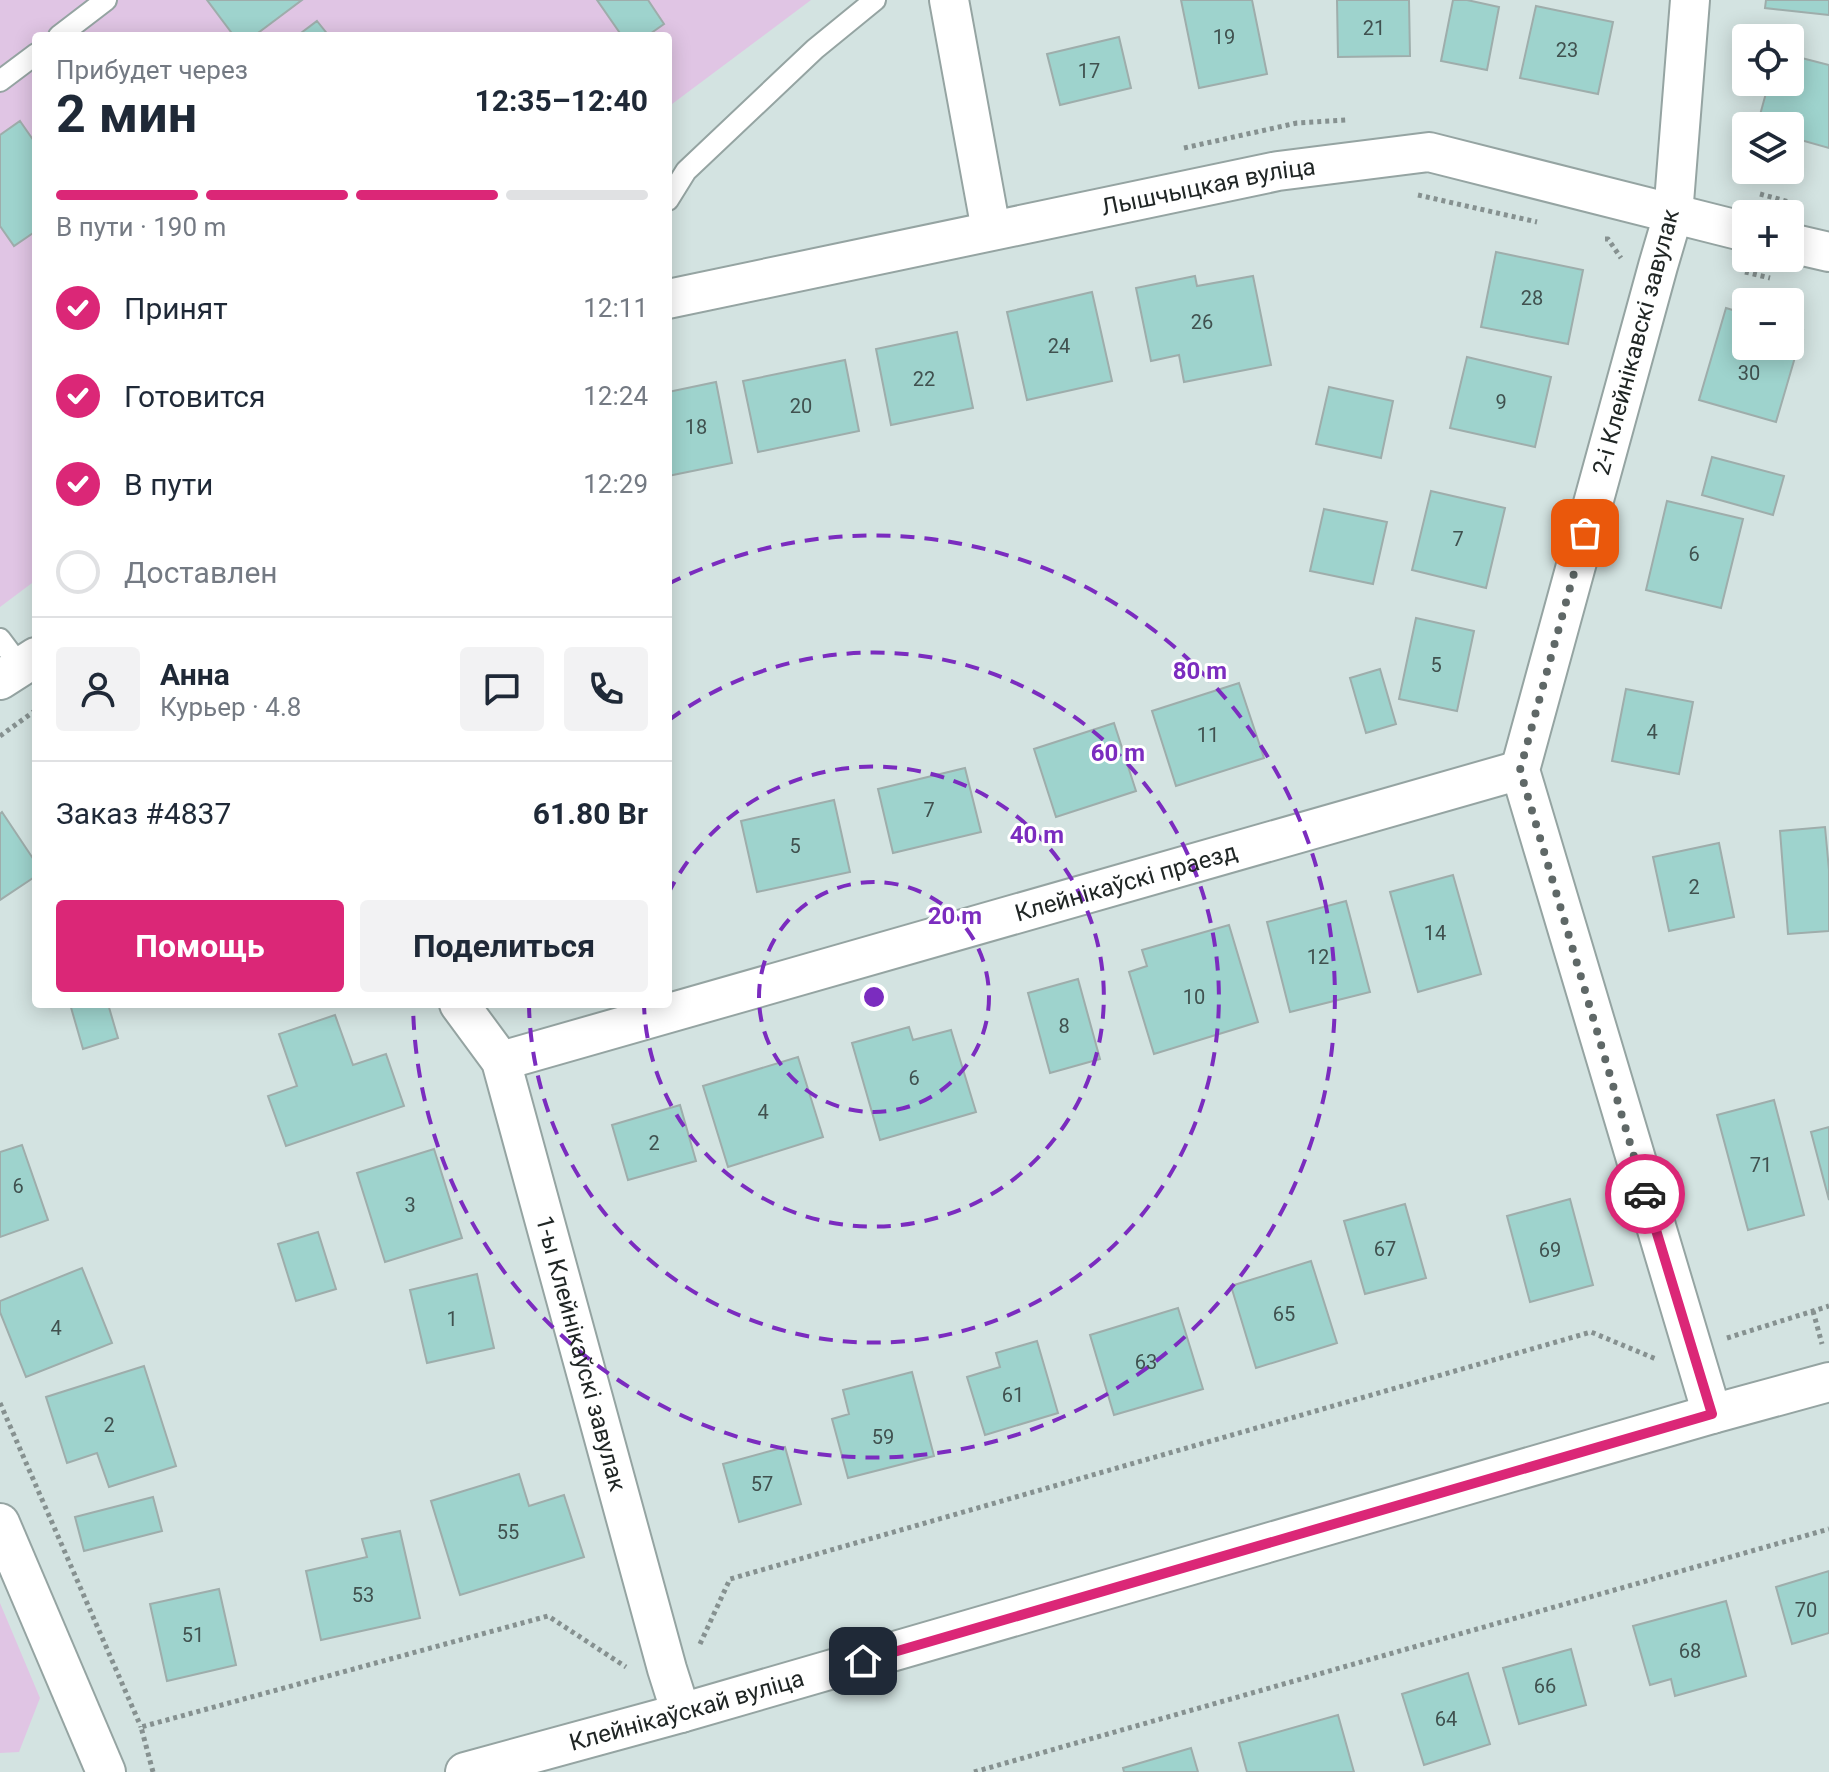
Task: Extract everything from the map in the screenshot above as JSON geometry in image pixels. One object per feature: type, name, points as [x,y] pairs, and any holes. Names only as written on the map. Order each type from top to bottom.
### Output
[{"type":"street","points":[[949,0],[991,230]]},
{"type":"street","name":"2-і Клейнікавскі завулак","points":[[1520,770],[1673,215],[1690,0]]},
{"type":"street","name":"Лышчыцкая вуліца","points":[[672,298],[1278,171],[1429,152],[1732,229]]},
{"type":"street","points":[[1804,246],[1829,252]]},
{"type":"street","points":[[1520,770],[1712,1414]]},
{"type":"street","name":"Клейнікаўскі праезд","points":[[501,1061],[1520,770]]},
{"type":"street","name":"1-ы Клейнікаўскі завулак","points":[[462,1008],[501,1061],[681,1713]]},
{"type":"street","name":"Клейнікаўскай вуліца","points":[[465,1772],[681,1713],[1829,1382]]},
{"type":"street","points":[[0,1523],[106,1772]]},
{"type":"lane","points":[[64,32],[106,0]]},
{"type":"lane","points":[[672,194],[686,171],[815,49],[875,0]]},
{"type":"lane","points":[[0,81],[32,57]]},
{"type":"path","points":[[1405,195],[1420,195],[1550,226]]},
{"type":"path","points":[[1593,236],[1608,239],[1621,258],[1658,266]]},
{"type":"path","points":[[1745,272],[1783,282]]},
{"type":"path","points":[[0,736],[32,713]]},
{"type":"path","points":[[141,1727],[548,1616],[642,1677],[693,1661],[730,1579],[1591,1332],[1655,1359],[1829,1306]]},
{"type":"path","points":[[0,1403],[141,1727],[153,1772]]},
{"type":"path","points":[[974,1772],[1829,1529]]},
{"type":"shaded area","points":[[0,0],[811,0],[672,104],[672,32],[32,32],[32,583],[0,607]]},
{"type":"shaded area","points":[[0,1603],[40,1698],[19,1752],[0,1753]]},
{"type":"building","points":[[207,0],[302,0],[259,32],[231,32]]},
{"type":"building","points":[[597,0],[648,0],[664,24],[653,32],[619,32]]},
{"type":"building","points":[[1181,0],[1252,0],[1267,74],[1199,88]]},
{"type":"building","points":[[1337,0],[1409,0],[1410,56],[1338,57]]},
{"type":"building","points":[[1453,0],[1499,7],[1487,70],[1441,61]]},
{"type":"building","points":[[1766,0],[1829,0],[1829,15],[1765,8]]},
{"type":"building","points":[[1536,6],[1613,22],[1598,94],[1520,78]]},
{"type":"building","points":[[317,21],[326,32],[302,32]]},
{"type":"building","points":[[1119,37],[1131,88],[1060,105],[1047,54]]},
{"type":"building","points":[[1804,59],[1829,65],[1829,148],[1804,141],[1804,112],[1761,112],[1765,96],[1804,96]]},
{"type":"building","points":[[20,121],[32,138],[32,234],[14,246],[0,226],[0,135]]},
{"type":"building","points":[[1496,252],[1583,270],[1568,344],[1481,327]]},
{"type":"building","points":[[1195,276],[1197,286],[1253,276],[1271,365],[1184,382],[1179,355],[1151,361],[1136,288]]},
{"type":"building","points":[[1092,292],[1112,381],[1027,400],[1007,312]]},
{"type":"building","points":[[1726,308],[1732,310],[1732,360],[1794,360],[1776,422],[1699,400]]},
{"type":"building","points":[[957,332],[973,408],[891,425],[876,349]]},
{"type":"building","points":[[1467,357],[1551,377],[1535,447],[1450,428]]},
{"type":"building","points":[[845,360],[859,431],[758,452],[743,381]]},
{"type":"building","points":[[716,382],[732,463],[672,475],[672,391]]},
{"type":"building","points":[[1329,387],[1393,401],[1381,458],[1316,444]]},
{"type":"building","points":[[1712,457],[1784,476],[1773,515],[1702,495]]},
{"type":"building","points":[[1431,491],[1505,508],[1486,588],[1412,570]]},
{"type":"building","points":[[1667,501],[1743,519],[1721,608],[1646,590]]},
{"type":"building","points":[[1324,509],[1387,522],[1373,584],[1310,571]]},
{"type":"building","points":[[1416,618],[1474,631],[1457,711],[1399,699]]},
{"type":"building","points":[[1380,669],[1396,724],[1366,733],[1350,678]]},
{"type":"building","points":[[1239,683],[1264,758],[1176,786],[1152,711]]},
{"type":"building","points":[[1626,689],[1693,702],[1679,774],[1612,761]]},
{"type":"building","points":[[1114,723],[1136,791],[1056,817],[1034,749]]},
{"type":"building","points":[[965,768],[981,832],[893,853],[878,789]]},
{"type":"building","points":[[834,800],[850,872],[757,892],[741,821]]},
{"type":"building","points":[[2,812],[32,857],[32,879],[0,900]]},
{"type":"building","points":[[1825,827],[1829,931],[1788,934],[1780,831]]},
{"type":"building","points":[[1719,843],[1734,917],[1669,931],[1653,857]]},
{"type":"building","points":[[1453,875],[1481,974],[1418,992],[1390,892]]},
{"type":"building","points":[[1346,901],[1370,992],[1290,1012],[1267,922]]},
{"type":"building","points":[[1229,925],[1258,1022],[1154,1054],[1129,972],[1147,966],[1142,950]]},
{"type":"building","points":[[1078,979],[1100,1059],[1050,1073],[1028,993]]},
{"type":"building","points":[[71,1008],[109,1008],[118,1038],[83,1049]]},
{"type":"building","points":[[335,1015],[353,1065],[386,1054],[404,1106],[286,1146],[268,1096],[297,1086],[279,1034]]},
{"type":"building","points":[[909,1027],[913,1040],[951,1030],[976,1112],[880,1140],[852,1043]]},
{"type":"building","points":[[798,1057],[823,1137],[728,1167],[703,1086]]},
{"type":"building","points":[[1774,1100],[1804,1215],[1748,1230],[1717,1115]]},
{"type":"building","points":[[680,1105],[696,1161],[628,1180],[612,1125]]},
{"type":"building","points":[[1829,1127],[1829,1200],[1811,1132]]},
{"type":"building","points":[[22,1145],[48,1220],[0,1237],[0,1152]]},
{"type":"building","points":[[434,1149],[462,1238],[385,1262],[357,1173]]},
{"type":"building","points":[[1570,1199],[1593,1285],[1530,1302],[1507,1216]]},
{"type":"building","points":[[1405,1204],[1426,1278],[1365,1294],[1344,1221]]},
{"type":"building","points":[[318,1232],[336,1289],[296,1301],[278,1244]]},
{"type":"building","points":[[1311,1261],[1337,1343],[1256,1368],[1231,1286]]},
{"type":"building","points":[[82,1268],[112,1343],[26,1377],[0,1312],[0,1301]]},
{"type":"building","points":[[477,1274],[494,1348],[427,1363],[410,1290]]},
{"type":"building","points":[[1178,1308],[1203,1389],[1114,1415],[1090,1335]]},
{"type":"building","points":[[1037,1341],[1058,1413],[985,1435],[967,1377],[1000,1367],[996,1353]]},
{"type":"building","points":[[144,1366],[176,1466],[109,1487],[97,1453],[67,1463],[46,1397]]},
{"type":"building","points":[[912,1372],[934,1456],[848,1478],[832,1419],[849,1414],[843,1390]]},
{"type":"building","points":[[785,1447],[801,1504],[739,1522],[723,1464]]},
{"type":"building","points":[[519,1474],[529,1506],[564,1495],[584,1557],[460,1595],[431,1501]]},
{"type":"building","points":[[153,1497],[162,1531],[84,1551],[75,1517]]},
{"type":"building","points":[[400,1531],[420,1618],[321,1640],[306,1571],[367,1557],[362,1539]]},
{"type":"building","points":[[1829,1571],[1829,1633],[1792,1644],[1776,1587]]},
{"type":"building","points":[[219,1589],[236,1665],[167,1681],[150,1604]]},
{"type":"building","points":[[1726,1601],[1746,1676],[1675,1696],[1671,1679],[1650,1685],[1633,1626]]},
{"type":"building","points":[[1571,1649],[1586,1705],[1519,1724],[1503,1668]]},
{"type":"building","points":[[1468,1673],[1490,1744],[1424,1765],[1402,1694]]},
{"type":"building","points":[[1338,1715],[1354,1772],[1247,1772],[1239,1743]]},
{"type":"building","points":[[1191,1748],[1198,1772],[1124,1772],[1123,1768]]},
{"type":"way so far","points":[[1585,533],[1520,770],[1645,1194]]},
{"type":"route","points":[[863,1661],[1712,1414],[1645,1194]]}]
